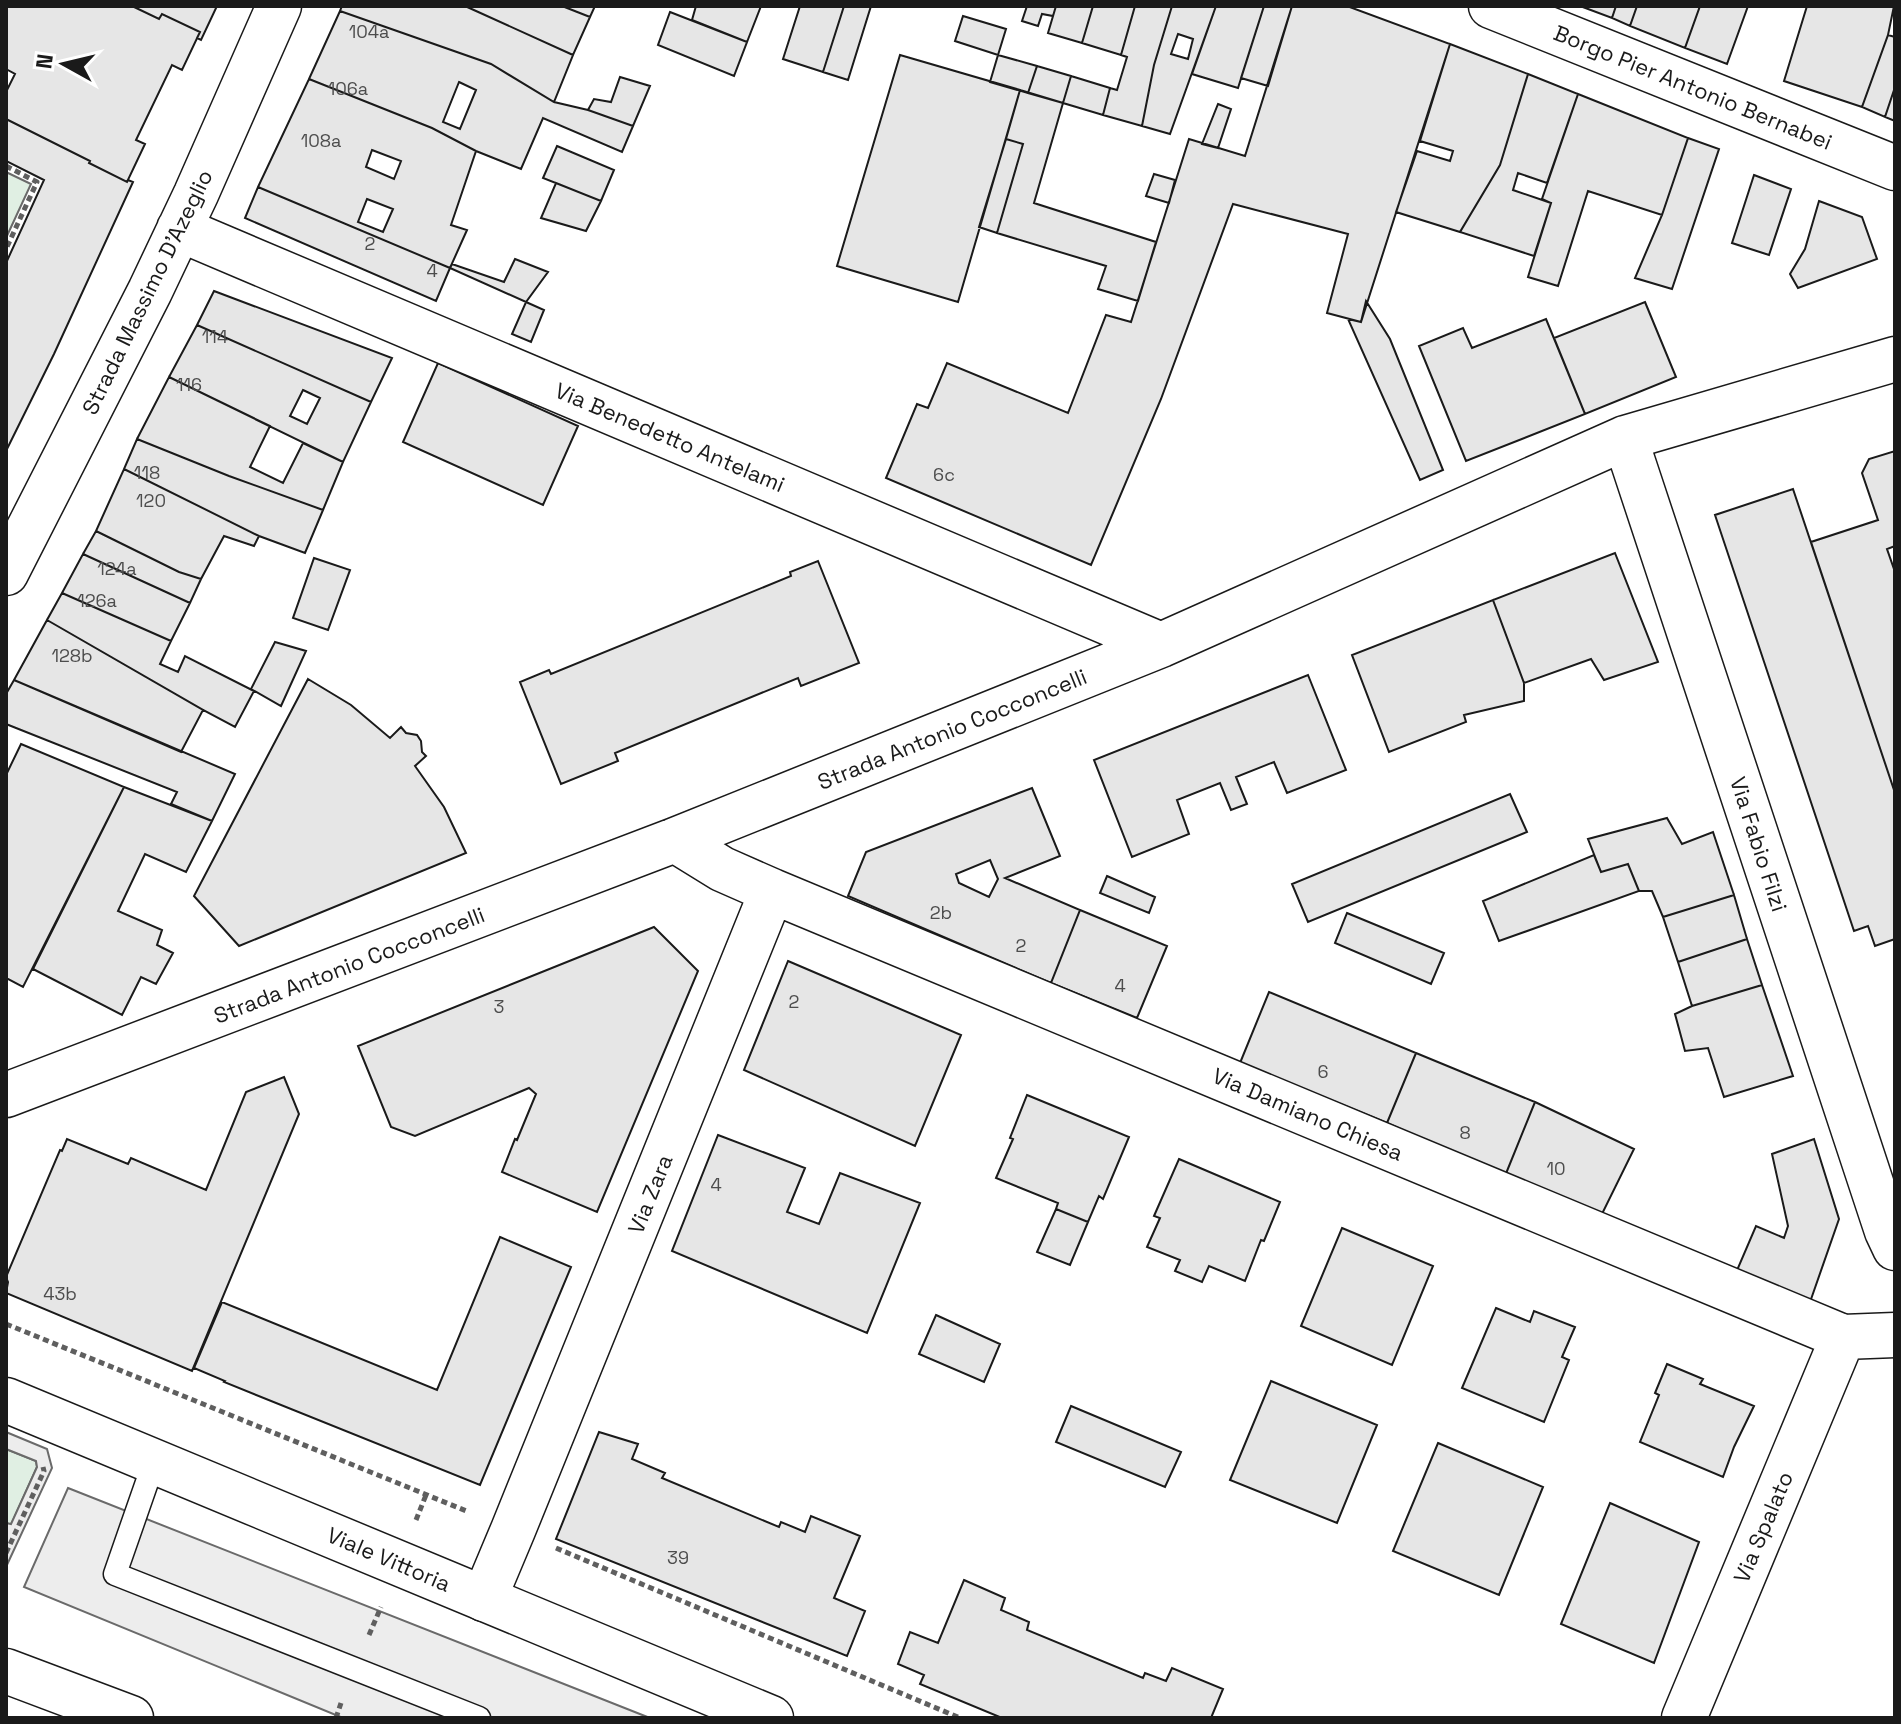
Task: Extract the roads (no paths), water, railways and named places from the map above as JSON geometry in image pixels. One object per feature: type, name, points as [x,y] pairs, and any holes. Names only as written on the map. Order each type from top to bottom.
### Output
[{"type":"street","name":"Strada Massimo D'Azeglio","points":[[6,573],[143,304],[279,6]]},
{"type":"street","name":"Borgo Pier Antonio Bernabei","points":[[1491,6],[1895,168]]},
{"type":"street","name":"Via Benedetto Antelami","points":[[179,229],[1161,645]]},
{"type":"street","name":"Strada Antonio Cocconcelli","points":[[6,1095],[675,840],[1161,645],[1625,438],[1895,359]]},
{"type":"street","name":"Via Fabio Filzi","points":[[1625,438],[1895,1248]]},
{"type":"street","points":[[675,840],[722,869],[772,891]]},
{"type":"street","name":"Via Damiano Chiesa","points":[[772,891],[1843,1337]]},
{"type":"street","name":"Via Zara","points":[[484,1599],[772,891]]},
{"type":"street","points":[[1843,1337],[1895,1335]]},
{"type":"street","name":"Via Spalato","points":[[1684,1718],[1843,1337]]},
{"type":"street","name":"Viale Vittoria","points":[[6,1400],[771,1718]]},
{"type":"street","points":[[6,1671],[131,1718]]},
{"type":"lane","points":[[154,1462],[115,1574],[479,1718]]}]
